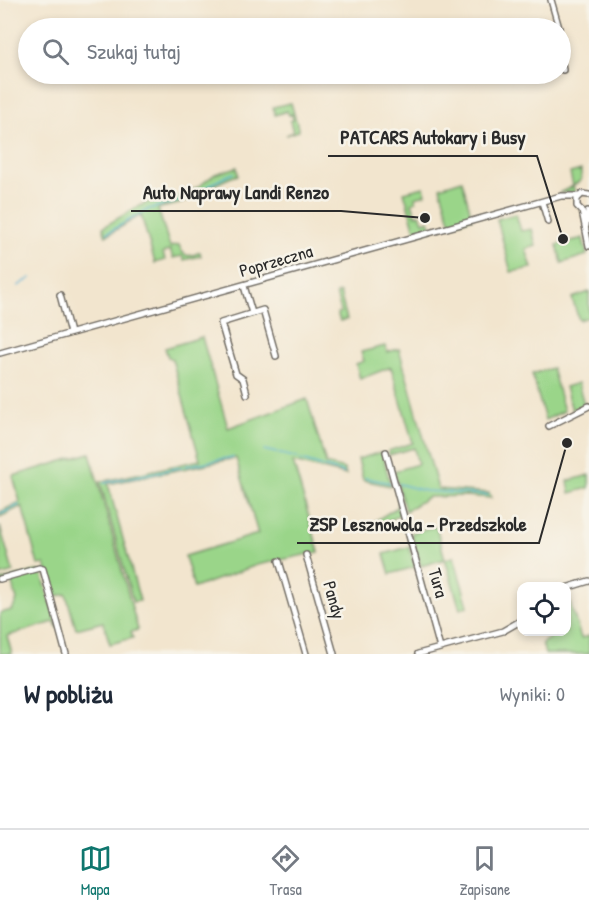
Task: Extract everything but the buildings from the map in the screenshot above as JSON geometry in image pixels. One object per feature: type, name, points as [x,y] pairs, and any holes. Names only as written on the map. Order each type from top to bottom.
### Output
[{"type":"street","points":[[551,0],[556,18]]},
{"type":"street","name":"Poprzeczna","points":[[0,353],[559,197],[589,195]]},
{"type":"street","points":[[577,203],[579,196]]},
{"type":"street","points":[[559,197],[577,203],[586,210],[585,226],[589,246]]},
{"type":"street","points":[[542,202],[548,222]]},
{"type":"street","points":[[244,286],[252,314]]},
{"type":"street","points":[[60,295],[70,333]]},
{"type":"street","points":[[248,394],[243,379],[236,374],[221,323],[263,310],[276,356]]},
{"type":"street","points":[[549,426],[589,406]]},
{"type":"street","name":"Tura","points":[[386,452],[440,648]]},
{"type":"street","name":"Pandy","points":[[306,555],[334,654]]},
{"type":"street","points":[[279,561],[306,654]]},
{"type":"street","points":[[0,579],[39,568],[44,571],[66,654]]},
{"type":"street","points":[[571,587],[589,581]]},
{"type":"street","points":[[418,654],[506,629],[517,623]]},
{"type":"green space","points":[[291,103],[299,131],[286,135],[293,132],[290,121],[293,120],[292,114],[289,115],[287,111],[275,115],[273,107]]},
{"type":"green space","points":[[237,167],[238,175],[183,202],[158,209],[170,247],[179,245],[182,252],[187,255],[200,252],[201,256],[184,260],[182,256],[173,258],[170,250],[163,253],[165,260],[155,263],[141,215],[106,236],[103,227],[139,206],[179,196],[198,187],[215,174]]},
{"type":"green space","points":[[581,170],[581,180],[573,186],[570,173]]},
{"type":"green space","points":[[462,180],[472,218],[451,224],[440,187]]},
{"type":"green space","points":[[573,186],[575,192],[559,193]]},
{"type":"green space","points":[[424,187],[426,194],[415,197],[416,201],[412,203],[416,215],[420,214],[423,222],[429,220],[432,229],[416,234],[404,192]]},
{"type":"green space","points":[[516,214],[521,231],[532,229],[536,246],[526,249],[532,268],[511,272],[497,219]]},
{"type":"green space","points":[[583,238],[587,255],[562,263],[557,245]]},
{"type":"green space","points":[[589,292],[589,317],[579,320],[572,298]]},
{"type":"green space","points":[[340,293],[347,319],[340,321],[337,313],[341,312],[336,294]]},
{"type":"green space","points":[[202,337],[228,428],[307,399],[326,464],[344,469],[346,475],[293,462],[319,552],[257,565],[194,588],[185,556],[258,534],[236,458],[108,484],[140,601],[133,602],[100,482],[200,460],[172,359],[168,357],[165,348]]},
{"type":"green space","points":[[385,346],[387,352],[399,349],[438,489],[489,493],[491,498],[428,497],[405,511],[394,471],[418,464],[414,448],[389,455],[388,451],[413,443],[391,367],[360,379],[356,364],[364,361],[361,352]]},
{"type":"green space","points":[[552,368],[564,411],[545,420],[532,374]]},
{"type":"green space","points":[[578,383],[584,404],[572,410],[565,387]]},
{"type":"green space","points":[[382,452],[391,486],[363,480],[358,459]]},
{"type":"green space","points":[[90,453],[138,630],[131,632],[133,638],[110,644],[103,622],[76,629],[66,594],[54,597],[45,564],[38,565],[22,506],[0,517],[0,512],[20,502],[13,476]]},
{"type":"green space","points":[[589,475],[589,488],[570,493],[568,481]]},
{"type":"green space","points":[[397,505],[400,514],[377,528],[375,521],[396,508]]},
{"type":"green space","points":[[0,526],[13,572],[0,576]]},
{"type":"green space","points":[[436,526],[445,559],[421,566],[411,533]]},
{"type":"green space","points":[[409,547],[415,567],[390,574],[384,554]]},
{"type":"green space","points":[[454,557],[468,606],[460,609],[445,559]]},
{"type":"green space","points":[[41,571],[58,628],[54,622],[7,636],[12,654],[0,654],[0,613],[12,610],[17,600],[11,581],[0,583],[0,581]]},
{"type":"green space","points":[[571,606],[581,638],[589,636],[589,654],[545,654],[542,643],[550,638],[549,636],[571,636]]},
{"type":"waterway","points":[[189,197],[234,173]]},
{"type":"waterway","points":[[107,233],[149,209],[179,201]]},
{"type":"waterway","points":[[18,286],[31,278]]},
{"type":"waterway","points":[[264,450],[298,458]]},
{"type":"waterway","points":[[186,466],[233,457]]},
{"type":"waterway","points":[[301,460],[344,473]]},
{"type":"waterway","points":[[104,483],[182,467]]},
{"type":"waterway","points":[[365,478],[391,483]]},
{"type":"waterway","points":[[399,484],[426,491],[488,495]]},
{"type":"waterway","points":[[1,514],[19,505]]},
{"type":"place","name":"Auto Naprawy Landi Renzo","points":[[425,218]]},
{"type":"place","name":"PATCARS Autokary i Busy","points":[[563,239]]},
{"type":"place","name":"ZSP Lesznowola - Przedszkole","points":[[567,443]]}]
